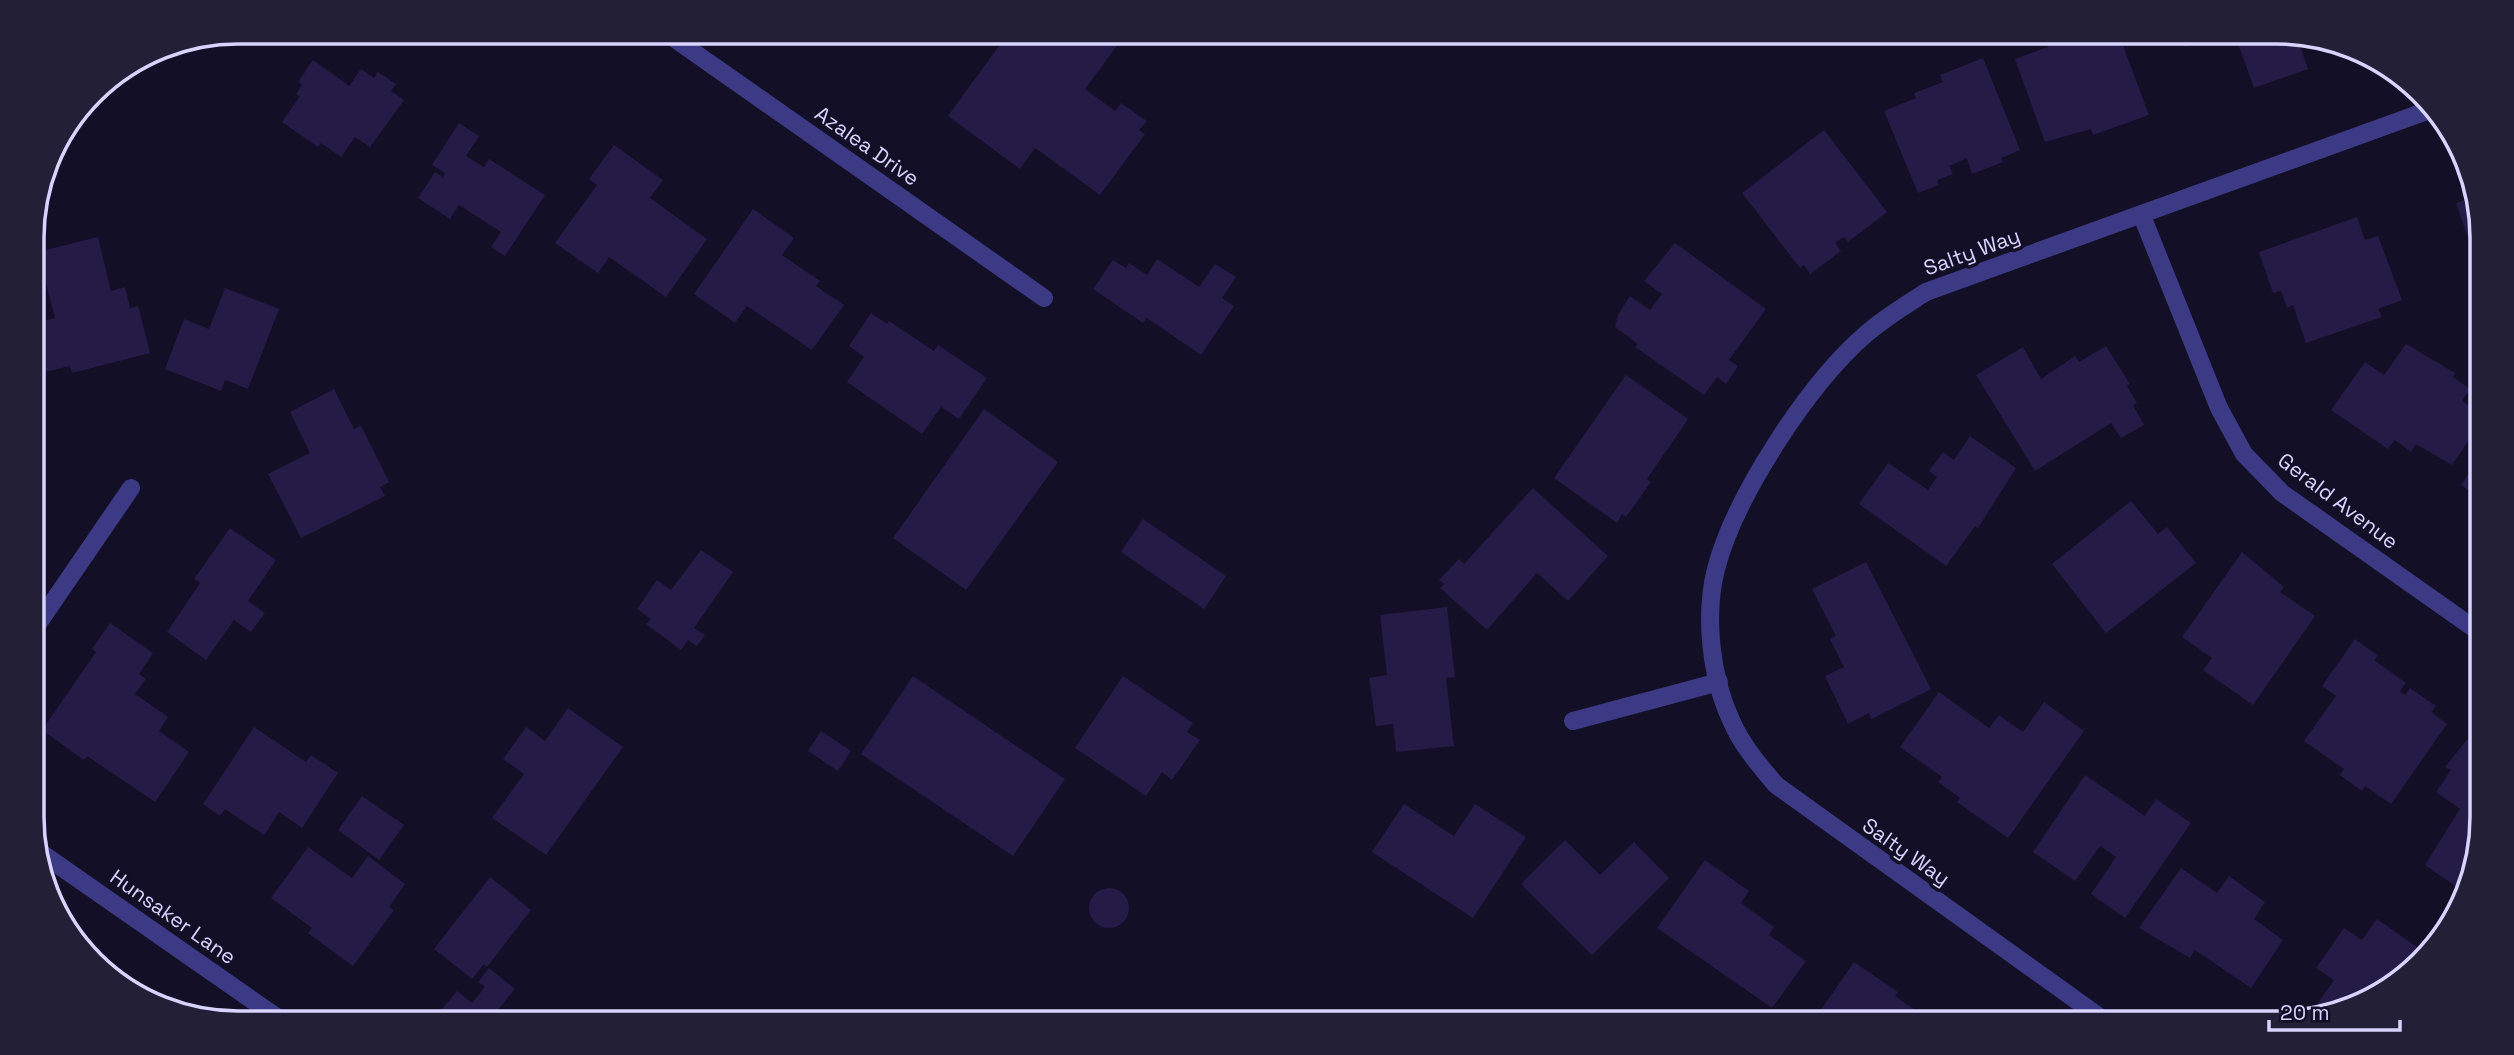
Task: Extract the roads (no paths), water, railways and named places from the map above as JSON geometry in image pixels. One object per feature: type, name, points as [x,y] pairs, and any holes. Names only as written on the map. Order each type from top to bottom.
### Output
[{"type":"street","name":"Azalea Drive","points":[[682,44],[1044,298]]},
{"type":"street","name":"Salty Way","points":[[2092,1011],[1776,785],[1753,758],[1731,720],[1719,682],[1712,649],[1716,570],[1760,470],[1839,360],[1866,334],[1926,292],[2424,112]]},
{"type":"street","name":"Gerald Avenue","points":[[2142,216],[2219,408],[2244,454],[2283,493],[2470,625]]},
{"type":"street","points":[[44,615],[131,488]]},
{"type":"street","points":[[1573,721],[1719,682]]},
{"type":"street","name":"Hunsaker Lane","points":[[48,858],[266,1011]]}]
